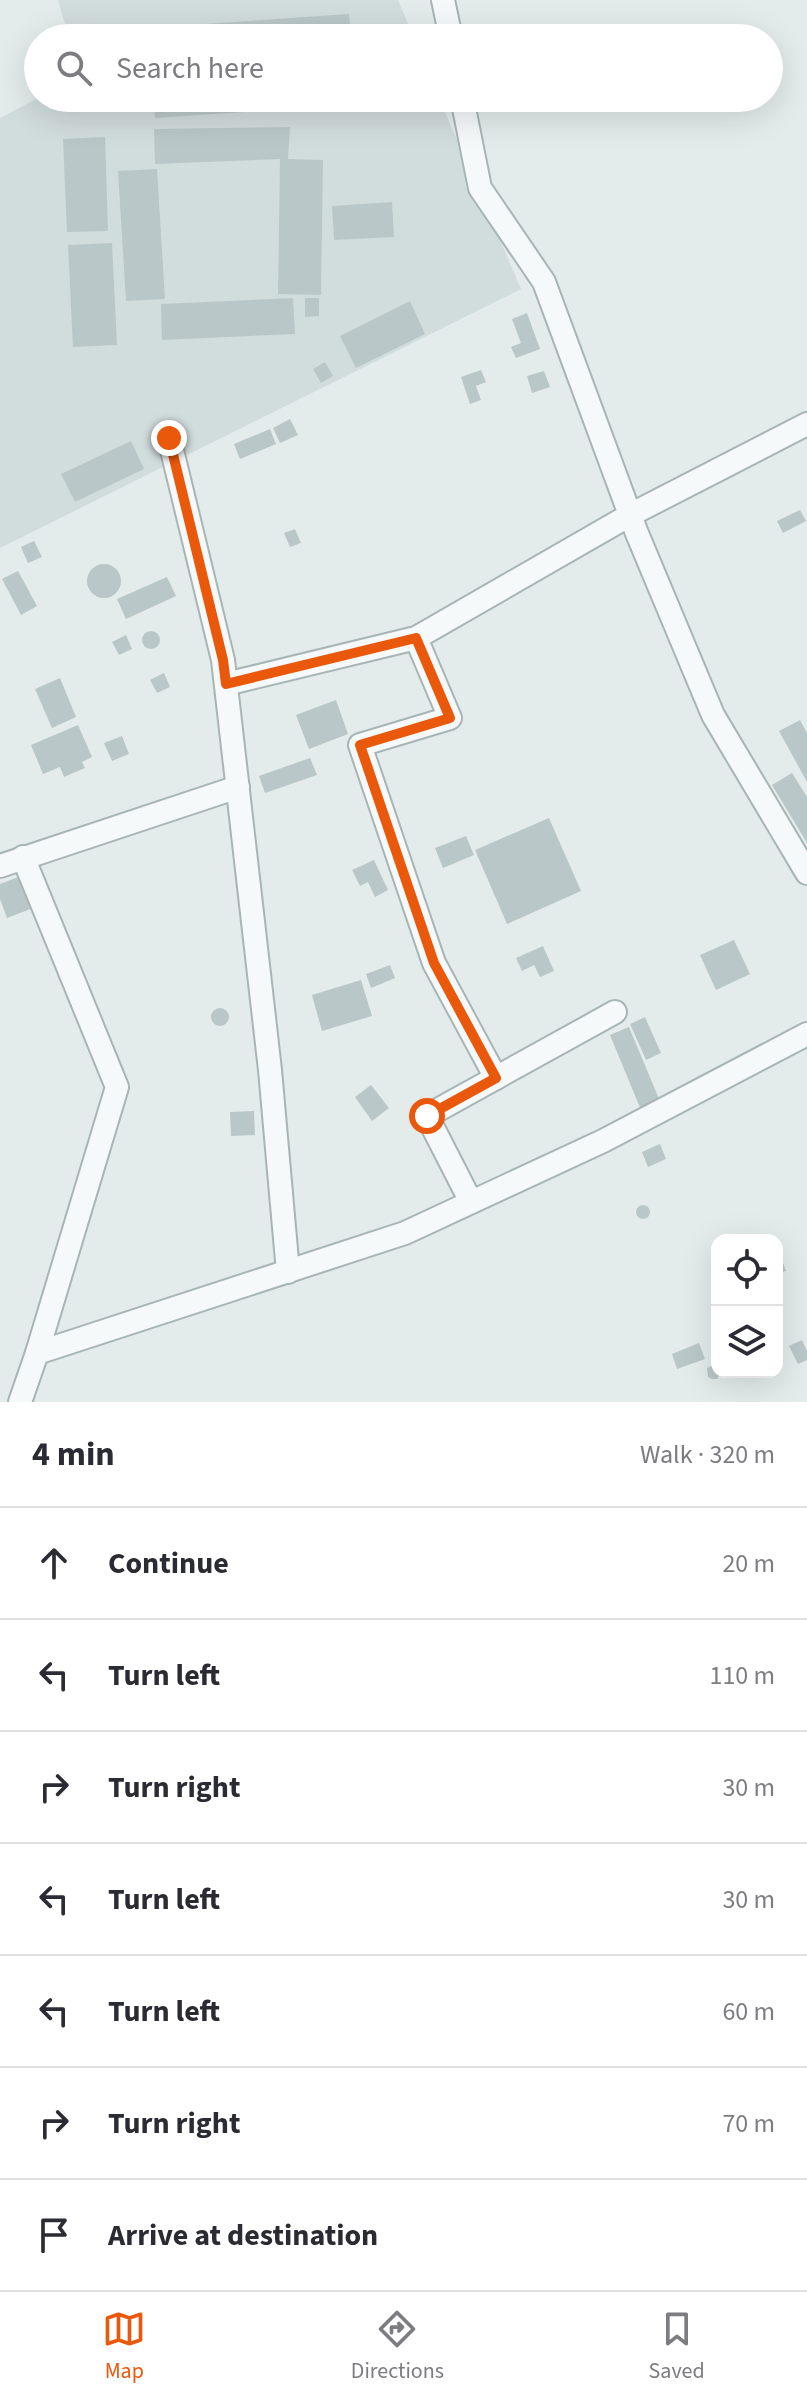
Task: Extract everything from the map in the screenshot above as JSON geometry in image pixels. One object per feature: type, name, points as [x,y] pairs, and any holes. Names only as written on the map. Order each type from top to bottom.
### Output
[{"type":"street","points":[[443,0],[448,24]]},
{"type":"street","points":[[465,112],[480,188],[544,282],[630,515],[713,715],[807,873]]},
{"type":"street","points":[[226,684],[416,638],[630,515],[807,424]]},
{"type":"street","points":[[169,438],[223,660],[270,1070],[288,1272]]},
{"type":"street","points":[[416,638],[450,718],[360,745],[434,963],[496,1078]]},
{"type":"street","points":[[0,866],[238,787]]},
{"type":"street","points":[[20,1402],[117,1087],[23,857]]},
{"type":"street","points":[[471,1202],[427,1116],[615,1012]]},
{"type":"street","points":[[37,1353],[405,1233],[603,1141],[807,1034]]},
{"type":"shaded area","points":[[58,0],[398,0],[408,24],[65,24]]},
{"type":"shaded area","points":[[24,105],[24,112],[445,112],[521,289],[0,548],[0,118]]},
{"type":"building","points":[[349,14],[350,24],[203,24]]},
{"type":"building","points":[[155,112],[246,112],[155,118]]},
{"type":"building","points":[[290,127],[288,159],[323,160],[321,295],[278,294],[280,159],[155,164],[154,129]]},
{"type":"building","points":[[105,137],[108,231],[67,232],[63,139]]},
{"type":"building","points":[[157,169],[165,299],[126,301],[118,171]]},
{"type":"building","points":[[392,202],[394,237],[334,240],[332,206]]},
{"type":"building","points":[[112,243],[117,345],[73,347],[68,245]]},
{"type":"building","points":[[293,298],[295,334],[162,340],[161,304]]},
{"type":"building","points":[[305,298],[319,298],[319,316],[305,317]]},
{"type":"building","points":[[410,301],[425,334],[356,368],[340,336]]},
{"type":"building","points":[[527,313],[540,349],[516,358],[511,347],[521,343],[512,319]]},
{"type":"building","points":[[325,362],[333,376],[321,383],[313,369]]},
{"type":"building","points":[[481,370],[486,382],[476,386],[481,400],[470,404],[461,377]]},
{"type":"building","points":[[544,371],[550,387],[532,393],[527,376]]},
{"type":"building","points":[[290,419],[298,435],[280,443],[273,428]]},
{"type":"building","points":[[270,429],[276,444],[240,459],[234,444]]},
{"type":"building","points":[[131,441],[144,469],[75,502],[61,474]]},
{"type":"building","points":[[800,510],[806,521],[783,533],[777,521]]},
{"type":"building","points":[[295,529],[301,543],[290,547],[284,533]]},
{"type":"building","points":[[34,541],[42,557],[28,563],[21,547]]},
{"type":"building","points":[[104,564],[116,569],[121,581],[116,593],[104,598],[92,593],[87,581],[92,569]]},
{"type":"building","points":[[18,571],[37,606],[21,615],[2,579]]},
{"type":"building","points":[[167,577],[176,596],[126,619],[117,599]]},
{"type":"building","points":[[147,631],[155,631],[160,640],[158,647],[147,649],[142,644],[142,636]]},
{"type":"building","points":[[126,635],[132,649],[119,655],[112,642]]},
{"type":"building","points":[[164,673],[170,687],[157,693],[150,680]]},
{"type":"building","points":[[60,678],[76,717],[52,728],[35,689]]},
{"type":"building","points":[[336,700],[348,734],[309,749],[296,715]]},
{"type":"building","points":[[800,720],[807,733],[807,782],[779,731]]},
{"type":"building","points":[[78,725],[92,757],[82,762],[85,768],[64,777],[60,767],[43,774],[31,745]]},
{"type":"building","points":[[122,736],[129,754],[112,761],[104,743]]},
{"type":"building","points":[[310,758],[317,775],[265,793],[259,776]]},
{"type":"building","points":[[792,773],[807,797],[807,843],[772,785]]},
{"type":"building","points":[[549,818],[581,891],[507,924],[475,850]]},
{"type":"building","points":[[466,836],[474,855],[443,868],[435,848]]},
{"type":"building","points":[[374,860],[388,890],[375,897],[368,882],[360,886],[352,870]]},
{"type":"building","points":[[21,876],[33,908],[7,918],[0,899],[0,884]]},
{"type":"building","points":[[734,940],[750,974],[716,990],[700,955]]},
{"type":"building","points":[[543,946],[554,971],[540,977],[534,965],[522,971],[516,958]]},
{"type":"building","points":[[390,965],[395,978],[371,988],[366,974]]},
{"type":"building","points":[[361,980],[372,1016],[322,1031],[312,995]]},
{"type":"building","points":[[220,1008],[229,1017],[220,1026],[211,1017]]},
{"type":"building","points":[[645,1017],[661,1053],[646,1060],[630,1024]]},
{"type":"building","points":[[629,1027],[662,1106],[643,1115],[610,1035]]},
{"type":"building","points":[[371,1085],[389,1108],[372,1121],[355,1097]]},
{"type":"building","points":[[254,1111],[255,1135],[231,1136],[230,1112]]},
{"type":"building","points":[[660,1144],[666,1159],[648,1167],[642,1152]]},
{"type":"building","points":[[643,1205],[650,1212],[643,1219],[636,1212]]},
{"type":"building","points":[[802,1340],[807,1360],[798,1364],[789,1346]]},
{"type":"building","points":[[699,1343],[705,1359],[677,1369],[672,1354]]},
{"type":"building","points":[[711,1366],[711,1378],[717,1379],[712,1379],[708,1377],[707,1368]]},
{"type":"route","points":[[169,438],[223,660],[226,684],[416,638],[450,718],[360,745],[434,963],[496,1078],[427,1116]]}]
